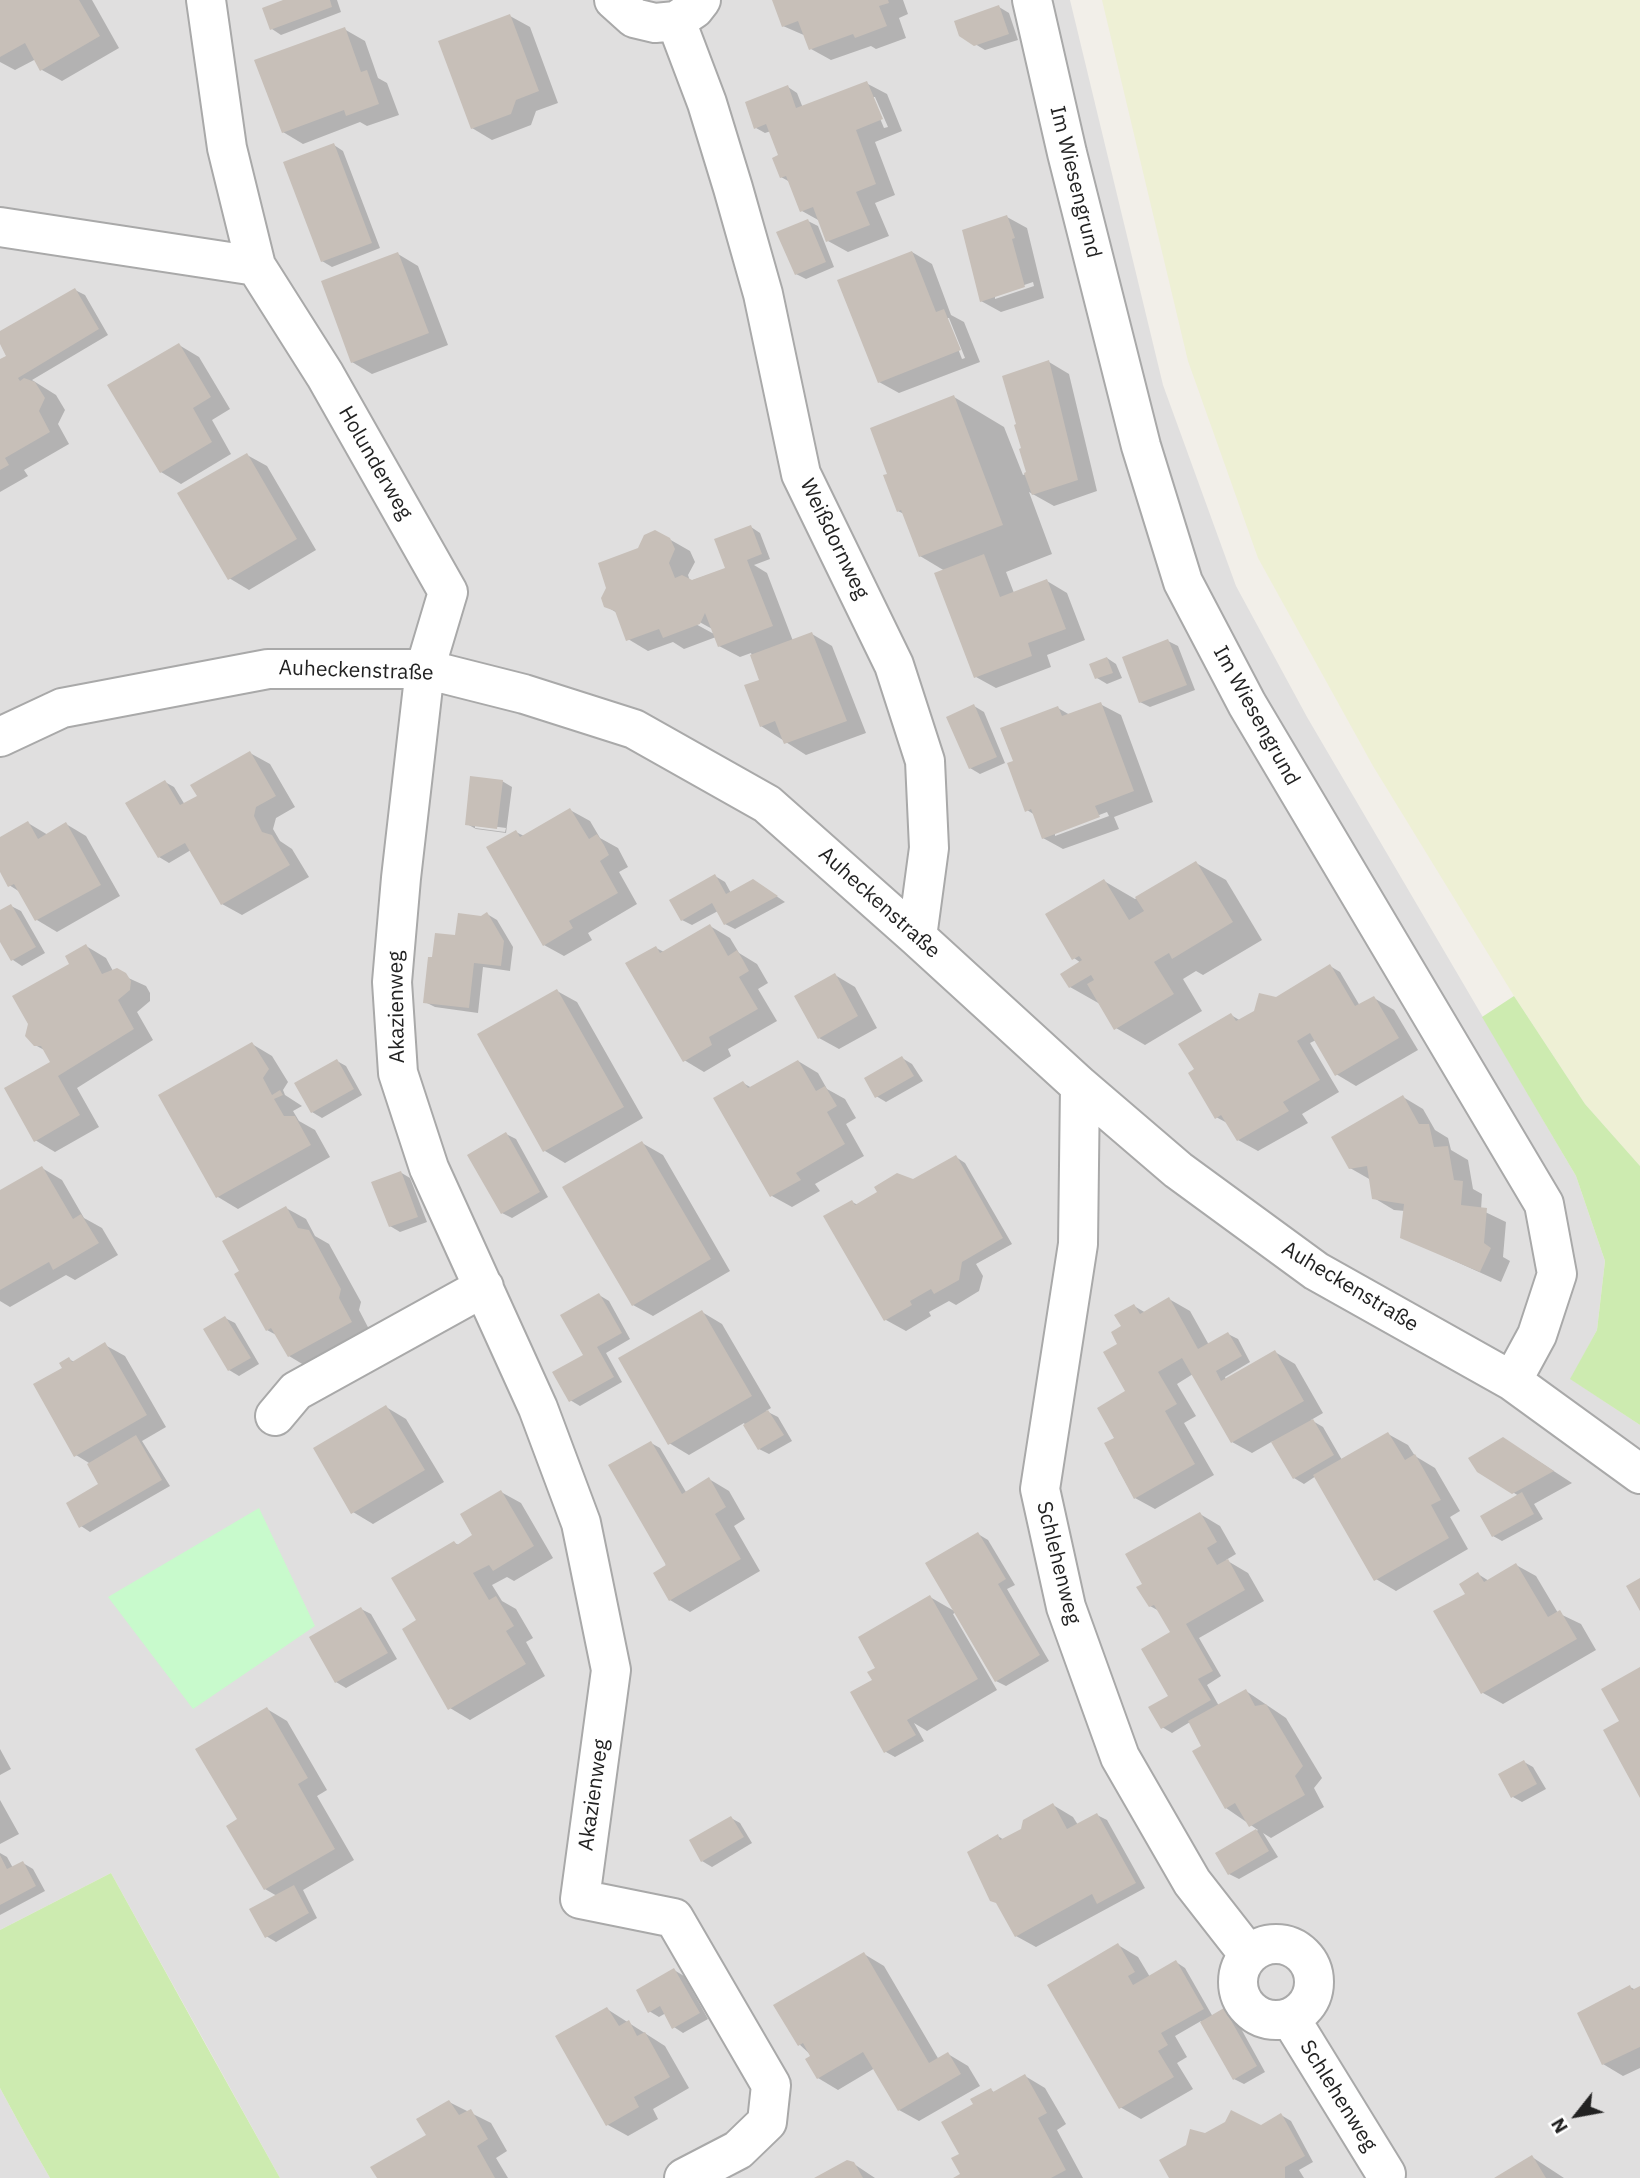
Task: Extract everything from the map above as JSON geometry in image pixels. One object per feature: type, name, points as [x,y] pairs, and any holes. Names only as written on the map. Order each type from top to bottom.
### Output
[{"type":"street","name":"Holunderweg","points":[[206,0],[227,148],[256,266],[325,375],[449,592],[425,669]]},
{"type":"street","name":"Weißdornweg","points":[[614,0],[635,18],[655,23],[688,10],[707,103],[763,294],[801,474],[894,664],[925,761],[929,848],[917,937]]},
{"type":"street","name":"Im Wiesengrund","points":[[1032,0],[1067,153],[1141,446],[1183,582],[1247,704],[1544,1204],[1558,1274],[1537,1335],[1512,1381]]},
{"type":"street","points":[[0,228],[256,266]]},
{"type":"street","name":"Auheckenstraße","points":[[0,737],[62,708],[268,669],[425,669],[524,694],[634,729],[767,804],[1080,1086],[1178,1170],[1316,1270],[1512,1381],[1640,1474]]},
{"type":"street","name":"Akazienweg","points":[[425,669],[392,982],[398,1073],[429,1168],[538,1408],[581,1523],[611,1671],[580,1899],[674,1918],[771,2085],[767,2122],[738,2150],[684,2178]]},
{"type":"street","name":"Schlehenweg","points":[[1080,1086],[1078,1244],[1040,1489],[1066,1607],[1121,1757],[1192,1882],[1249,1955]]},
{"type":"street","points":[[275,1416],[296,1391],[484,1287]]},
{"type":"street","points":[[1280,1944],[1296,1949],[1309,1961],[1314,1977],[1313,1994],[1304,2009],[1290,2018],[1273,2020],[1256,2015],[1245,2002],[1238,1986],[1240,1969],[1249,1955],[1264,1945],[1280,1944]]},
{"type":"street","name":"Schlehenweg","points":[[1290,2018],[1385,2174]]},
{"type":"shaded area","points":[[0,0],[1070,0],[1163,385],[1236,586],[1307,717],[1576,1176],[1605,1261],[1597,1330],[1571,1379],[1640,1425],[1640,2178],[280,2178],[111,1873],[0,1930]]},
{"type":"shaded area","points":[[0,2088],[26,2136],[50,2178],[0,2178]]},
{"type":"green space","points":[[1102,0],[1640,0],[1640,1166],[1585,1104],[1514,996],[1373,766],[1258,558],[1188,361]]},
{"type":"green space","points":[[1514,996],[1585,1104],[1640,1166],[1640,1425],[1570,1379],[1597,1330],[1605,1261],[1576,1176],[1482,1017]]},
{"type":"green space","points":[[259,1508],[315,1626],[193,1709],[108,1597]]},
{"type":"green space","points":[[111,1873],[280,2178],[50,2178],[26,2136],[0,2088],[0,1930]]},
{"type":"building","points":[[0,0],[79,0],[100,36],[40,71],[25,43],[0,57]]},
{"type":"building","points":[[283,0],[330,0],[332,7],[270,30],[262,8]]},
{"type":"building","points":[[772,0],[888,0],[889,3],[879,6],[887,26],[855,38],[853,34],[809,50],[798,21],[782,27]]},
{"type":"building","points":[[999,5],[1009,34],[974,46],[959,36],[954,21]]},
{"type":"building","points":[[510,14],[539,91],[516,100],[511,114],[471,129],[438,41]]},
{"type":"building","points":[[345,27],[361,72],[367,70],[379,104],[346,116],[344,110],[282,133],[254,60]]},
{"type":"building","points":[[867,81],[883,119],[856,130],[876,184],[856,192],[870,225],[826,242],[813,207],[800,212],[786,176],[780,178],[772,158],[778,155],[766,124],[754,129],[745,102],[788,85],[796,108]]},
{"type":"building","points":[[334,143],[372,243],[321,262],[283,162]]},
{"type":"building","points":[[1007,215],[1015,238],[1012,239],[1025,287],[980,302],[962,230]]},
{"type":"building","points":[[808,219],[826,262],[795,275],[776,232]]},
{"type":"building","points":[[912,251],[936,312],[944,309],[961,350],[878,383],[837,280]]},
{"type":"building","points":[[398,252],[429,333],[351,363],[321,281]]},
{"type":"building","points":[[75,288],[99,329],[18,378],[20,381],[24,378],[35,382],[45,398],[39,411],[50,432],[5,458],[9,465],[0,470],[0,359],[6,356],[0,344],[0,331]]},
{"type":"building","points":[[179,343],[211,397],[193,408],[212,442],[160,473],[107,385]]},
{"type":"building","points":[[1049,360],[1078,480],[1032,495],[1024,473],[1026,472],[1019,449],[1021,448],[1014,425],[1016,424],[1002,376]]},
{"type":"building","points":[[954,395],[1003,525],[919,557],[901,510],[897,512],[883,475],[887,474],[870,428]]},
{"type":"building","points":[[247,453],[297,539],[228,580],[177,493]]},
{"type":"building","points":[[751,525],[762,554],[747,560],[773,626],[718,647],[705,613],[700,624],[663,638],[659,629],[626,641],[615,611],[604,607],[601,598],[606,588],[598,563],[638,548],[644,535],[655,530],[670,538],[675,549],[669,563],[675,578],[682,575],[692,580],[725,568],[714,539]]},
{"type":"building","points":[[984,554],[1000,597],[1047,579],[1066,629],[1028,643],[1032,656],[974,678],[934,573]]},
{"type":"building","points":[[812,632],[847,721],[784,744],[775,721],[760,727],[744,685],[759,680],[750,655]]},
{"type":"building","points":[[1168,639],[1187,685],[1139,703],[1122,657]]},
{"type":"building","points":[[1107,657],[1113,673],[1095,679],[1089,664]]},
{"type":"building","points":[[1101,702],[1134,791],[1095,806],[1100,817],[1042,839],[1031,809],[1025,812],[1007,763],[1013,761],[1000,728],[1058,706],[1062,716]]},
{"type":"building","points":[[974,704],[997,757],[969,769],[946,717]]},
{"type":"building","points":[[250,751],[276,796],[256,807],[254,816],[262,832],[272,835],[290,865],[221,905],[185,843],[158,858],[125,803],[165,780],[180,805],[197,796],[190,785]]},
{"type":"building","points":[[470,776],[503,780],[497,829],[465,825]]},
{"type":"building","points":[[570,808],[589,839],[597,834],[604,845],[609,855],[600,861],[618,893],[569,921],[573,928],[543,946],[486,847],[516,830],[520,837]]},
{"type":"building","points":[[28,821],[38,839],[66,822],[101,885],[35,921],[14,884],[8,887],[0,872],[0,837]]},
{"type":"building","points":[[1196,861],[1233,922],[1172,959],[1169,953],[1154,962],[1174,994],[1114,1030],[1087,984],[1094,980],[1091,975],[1069,988],[1060,974],[1082,960],[1079,956],[1072,960],[1045,914],[1104,879],[1129,920],[1144,911],[1135,897]]},
{"type":"building","points":[[715,874],[726,894],[753,879],[778,896],[724,925],[712,903],[681,921],[669,900]]},
{"type":"building","points":[[11,904],[36,947],[11,961],[0,942],[0,910]]},
{"type":"building","points":[[487,912],[504,941],[501,966],[474,963],[469,1008],[423,1003],[428,957],[432,957],[435,933],[455,935],[458,913],[481,916]]},
{"type":"building","points":[[710,924],[728,956],[737,950],[743,960],[749,971],[739,977],[758,1009],[709,1037],[712,1045],[683,1062],[625,963],[656,946],[660,953]]},
{"type":"building","points":[[86,944],[102,974],[117,968],[126,973],[131,981],[130,990],[118,1000],[134,1029],[58,1076],[80,1115],[34,1142],[4,1088],[50,1062],[41,1046],[34,1046],[25,1036],[28,1024],[12,996],[69,964],[65,956]]},
{"type":"building","points":[[1330,964],[1355,1006],[1374,996],[1399,1038],[1335,1076],[1310,1033],[1297,1041],[1320,1080],[1283,1102],[1289,1111],[1237,1141],[1221,1115],[1215,1119],[1188,1073],[1194,1069],[1178,1044],[1231,1013],[1236,1021],[1254,1011],[1259,993],[1276,997]]},
{"type":"building","points":[[835,973],[858,1016],[818,1039],[794,996]]},
{"type":"building","points":[[557,989],[624,1107],[543,1152],[477,1034]]},
{"type":"building","points":[[252,1042],[269,1069],[263,1078],[272,1095],[280,1090],[283,1095],[274,1099],[284,1116],[295,1116],[311,1145],[216,1198],[158,1095]]},
{"type":"building","points":[[902,1056],[914,1076],[875,1098],[864,1078]]},
{"type":"building","points":[[337,1059],[354,1089],[311,1113],[294,1083]]},
{"type":"building","points":[[798,1060],[816,1091],[825,1086],[837,1106],[827,1112],[845,1144],[796,1173],[801,1180],[770,1197],[713,1098],[743,1081],[748,1088]]},
{"type":"building","points":[[1403,1095],[1419,1124],[1429,1124],[1434,1147],[1448,1146],[1454,1180],[1463,1181],[1461,1205],[1487,1208],[1484,1243],[1491,1248],[1480,1272],[1400,1238],[1404,1204],[1372,1199],[1367,1166],[1349,1169],[1331,1137]]},
{"type":"building","points":[[506,1132],[540,1192],[501,1214],[467,1155]]},
{"type":"building","points":[[642,1141],[711,1259],[632,1306],[562,1187]]},
{"type":"building","points":[[956,1155],[1003,1238],[962,1262],[959,1280],[934,1294],[931,1289],[910,1301],[912,1305],[884,1321],[823,1216],[852,1200],[855,1205],[877,1192],[874,1187],[897,1173],[913,1179]]},
{"type":"building","points":[[42,1166],[73,1219],[81,1214],[99,1243],[53,1270],[49,1262],[0,1290],[0,1190]]},
{"type":"building","points":[[401,1171],[418,1217],[389,1227],[371,1182]]},
{"type":"building","points":[[286,1206],[298,1228],[309,1230],[341,1289],[339,1298],[352,1322],[288,1357],[271,1328],[266,1331],[234,1274],[239,1271],[222,1241]]},
{"type":"building","points":[[599,1293],[622,1333],[597,1347],[614,1377],[569,1402],[552,1372],[583,1355],[560,1315]]},
{"type":"building","points":[[1169,1297],[1198,1349],[1228,1332],[1242,1356],[1216,1371],[1221,1381],[1275,1350],[1304,1401],[1231,1443],[1182,1358],[1158,1372],[1177,1404],[1165,1411],[1195,1464],[1134,1499],[1104,1443],[1114,1438],[1097,1408],[1125,1391],[1103,1352],[1117,1344],[1111,1332],[1121,1326],[1114,1315],[1134,1304],[1140,1314]]},
{"type":"building","points":[[702,1310],[752,1396],[668,1445],[618,1358]]},
{"type":"building","points":[[225,1316],[251,1358],[228,1371],[203,1329]]},
{"type":"building","points":[[105,1342],[147,1415],[74,1457],[33,1384],[62,1368],[59,1363],[69,1357],[72,1362]]},
{"type":"building","points":[[386,1405],[425,1470],[351,1514],[313,1448]]},
{"type":"building","points":[[768,1410],[784,1435],[758,1450],[743,1425]]},
{"type":"building","points":[[1313,1419],[1334,1455],[1293,1479],[1271,1442]]},
{"type":"building","points":[[1388,1432],[1405,1460],[1415,1454],[1441,1500],[1431,1505],[1449,1538],[1374,1581],[1313,1475]]},
{"type":"building","points":[[136,1435],[162,1480],[79,1528],[66,1503],[98,1484],[87,1464]]},
{"type":"building","points":[[1503,1437],[1554,1471],[1512,1494],[1477,1472],[1468,1458]]},
{"type":"building","points":[[651,1441],[682,1494],[709,1477],[726,1507],[715,1514],[741,1559],[669,1601],[653,1573],[666,1565],[608,1465]]},
{"type":"building","points":[[501,1490],[534,1546],[493,1571],[489,1565],[473,1573],[489,1600],[496,1596],[514,1626],[506,1631],[526,1664],[448,1710],[402,1629],[416,1620],[391,1578],[454,1541],[457,1545],[472,1535],[460,1514]]},
{"type":"building","points":[[1522,1492],[1534,1514],[1492,1537],[1480,1516]]},
{"type":"building","points":[[1200,1512],[1217,1542],[1207,1548],[1217,1565],[1228,1559],[1245,1590],[1186,1624],[1213,1671],[1198,1679],[1211,1700],[1161,1729],[1148,1707],[1168,1696],[1141,1649],[1170,1632],[1154,1605],[1149,1607],[1136,1587],[1142,1584],[1125,1554]]},
{"type":"building","points":[[978,1532],[1006,1579],[998,1584],[1040,1655],[995,1682],[925,1563]]},
{"type":"building","points":[[1516,1563],[1548,1617],[1560,1610],[1577,1639],[1481,1694],[1433,1611],[1465,1594],[1459,1584],[1478,1572],[1484,1582]]},
{"type":"building","points":[[1640,1578],[1640,1611],[1626,1586]]},
{"type":"building","points":[[930,1595],[978,1679],[907,1720],[916,1735],[884,1753],[850,1692],[872,1680],[867,1672],[875,1668],[858,1637]]},
{"type":"building","points":[[361,1607],[388,1653],[335,1683],[309,1637]]},
{"type":"building","points":[[1640,1667],[1640,1798],[1603,1730],[1619,1721],[1601,1689]]},
{"type":"building","points":[[1246,1689],[1255,1706],[1266,1704],[1303,1766],[1295,1776],[1305,1795],[1249,1827],[1235,1803],[1225,1809],[1192,1751],[1201,1746],[1188,1721]]},
{"type":"building","points":[[267,1707],[308,1778],[298,1784],[335,1849],[264,1890],[226,1826],[237,1819],[195,1749]]},
{"type":"building","points":[[1524,1760],[1537,1784],[1511,1798],[1498,1774]]},
{"type":"building","points":[[1053,1803],[1067,1829],[1097,1813],[1136,1883],[1097,1904],[1092,1894],[1015,1937],[996,1903],[990,1901],[967,1852],[998,1834],[1000,1840],[1021,1829],[1023,1820]]},
{"type":"building","points":[[731,1816],[744,1837],[701,1862],[689,1840]]},
{"type":"building","points":[[1256,1829],[1269,1851],[1228,1875],[1215,1853]]},
{"type":"building","points":[[0,1855],[7,1869],[23,1861],[36,1886],[0,1905]]},
{"type":"building","points":[[294,1885],[309,1913],[265,1938],[249,1909]]},
{"type":"building","points":[[1118,1943],[1135,1972],[1128,1976],[1133,1985],[1176,1960],[1204,2009],[1161,2033],[1168,2045],[1158,2051],[1174,2077],[1119,2109],[1047,1985]]},
{"type":"building","points":[[864,1952],[929,2063],[948,2052],[961,2074],[898,2111],[863,2052],[817,2079],[805,2059],[810,2056],[803,2043],[798,2046],[773,2005]]},
{"type":"building","points":[[674,1968],[700,2013],[672,2029],[660,2006],[648,2013],[636,1990]]},
{"type":"building","points":[[1630,1985],[1632,1990],[1640,1986],[1640,2047],[1602,2065],[1577,2013]]},
{"type":"building","points":[[607,2007],[619,2026],[629,2020],[637,2036],[645,2032],[670,2077],[634,2097],[639,2107],[606,2126],[555,2036]]},
{"type":"building","points":[[1224,2008],[1257,2066],[1233,2080],[1200,2022]]},
{"type":"building","points":[[1025,2074],[1047,2113],[1038,2118],[1066,2170],[1051,2178],[953,2178],[960,2174],[951,2158],[959,2154],[941,2122],[973,2104],[970,2099],[991,2088],[993,2092]]},
{"type":"building","points":[[449,2100],[459,2115],[471,2109],[488,2139],[477,2146],[495,2178],[377,2178],[370,2167],[426,2135],[416,2119]]},
{"type":"building","points":[[1231,2110],[1261,2125],[1281,2113],[1305,2156],[1285,2167],[1285,2178],[1169,2178],[1159,2160],[1186,2145],[1190,2129],[1205,2133],[1225,2122]]},
{"type":"building","points":[[1532,2155],[1546,2178],[1494,2178]]},
{"type":"building","points":[[847,2160],[854,2162],[863,2178],[814,2178]]}]
